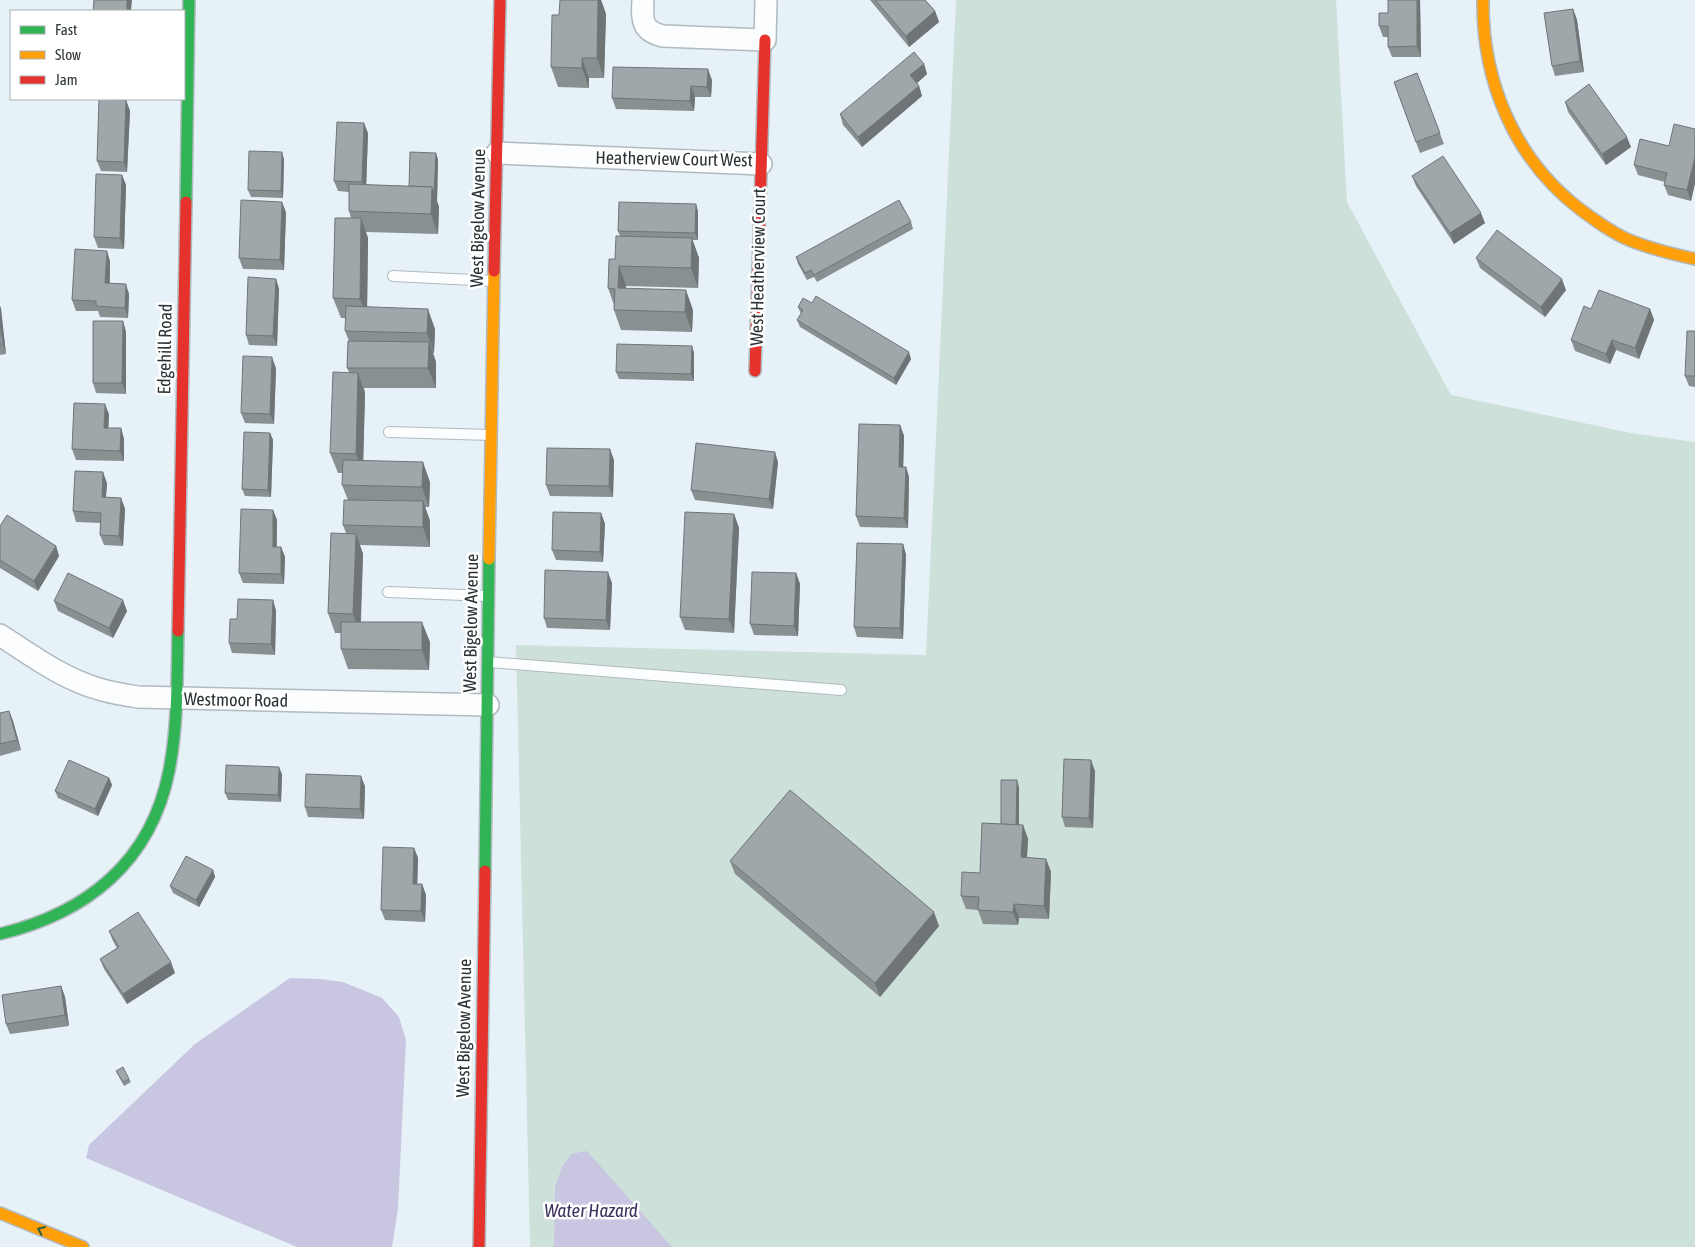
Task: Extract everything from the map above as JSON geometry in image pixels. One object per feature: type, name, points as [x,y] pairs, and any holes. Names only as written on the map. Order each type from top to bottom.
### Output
[{"type":"main road","name":"Edgehill Road","points":[[0,934],[31,927],[56,917],[80,904],[102,887],[121,868],[138,846],[152,823],[163,798],[173,758],[177,699],[189,0]]},
{"type":"main road","name":"West Bigelow Avenue","points":[[479,1247],[500,0]]},
{"type":"main road","points":[[1483,0],[1484,29],[1493,84],[1503,110],[1516,135],[1530,158],[1548,180],[1589,217],[1613,232],[1638,244],[1695,259]]},
{"type":"main road","name":"Heatherview Court West","points":[[760,164],[765,40]]},
{"type":"main road","name":"West Heatherview Court","points":[[755,371],[760,164]]},
{"type":"main road","points":[[0,1213],[82,1247]]},
{"type":"street","points":[[643,0],[642,21],[646,28],[656,35],[765,40],[766,0]]},
{"type":"street","name":"Heatherview Court West","points":[[497,153],[760,164]]},
{"type":"street","name":"Westmoor Road","points":[[0,635],[72,679],[97,689],[138,696],[177,699],[488,705]]},
{"type":"lane","points":[[393,276],[494,281]]},
{"type":"lane","points":[[389,432],[492,435]]},
{"type":"lane","points":[[388,592],[489,596]]},
{"type":"lane","points":[[488,662],[841,690]]},
{"type":"shaded area","points":[[956,0],[1336,0],[1347,202],[1451,395],[1631,433],[1695,442],[1695,1247],[530,1247],[516,645],[926,655]]},
{"type":"water","points":[[290,978],[343,982],[382,998],[399,1017],[406,1040],[398,1209],[392,1247],[297,1247],[86,1158],[89,1145],[195,1044]]},
{"type":"water","name":"Water Hazard","points":[[587,1151],[672,1247],[554,1247],[555,1187],[562,1167],[571,1154]]},
{"type":"building","points":[[94,0],[127,0],[127,10],[93,10]]},
{"type":"building","points":[[560,0],[598,0],[597,58],[582,58],[582,68],[551,67],[552,15],[559,15]]},
{"type":"building","points":[[875,0],[925,0],[935,11],[906,36]]},
{"type":"building","points":[[1388,0],[1417,0],[1417,46],[1388,47],[1388,26],[1379,26],[1379,13],[1388,13]]},
{"type":"building","points":[[1573,9],[1580,61],[1552,66],[1544,13]]},
{"type":"building","points":[[914,52],[924,64],[910,75],[919,86],[858,137],[840,114]]},
{"type":"building","points":[[613,67],[708,69],[707,87],[691,86],[690,101],[612,98]]},
{"type":"building","points":[[1417,73],[1440,133],[1416,142],[1394,82]]},
{"type":"building","points":[[1589,84],[1627,137],[1602,154],[1565,102]]},
{"type":"building","points":[[99,100],[126,100],[124,162],[97,161]]},
{"type":"building","points":[[337,122],[364,123],[362,182],[334,181]]},
{"type":"building","points":[[1674,124],[1695,129],[1695,157],[1687,190],[1664,185],[1667,173],[1634,165],[1640,139],[1669,146]]},
{"type":"building","points":[[249,151],[282,152],[281,191],[248,190]]},
{"type":"building","points":[[410,152],[436,153],[434,194],[432,187],[409,186]]},
{"type":"building","points":[[1443,156],[1481,213],[1450,233],[1412,176]]},
{"type":"building","points":[[96,174],[122,175],[120,238],[94,237]]},
{"type":"building","points":[[349,184],[432,187],[431,214],[349,211]]},
{"type":"building","points":[[241,200],[282,202],[280,260],[239,258]]},
{"type":"building","points":[[899,200],[911,222],[814,275],[811,270],[805,273],[796,257]]},
{"type":"building","points":[[619,202],[696,204],[695,233],[618,231]]},
{"type":"building","points":[[335,218],[361,218],[360,299],[333,298]]},
{"type":"building","points":[[1497,230],[1562,279],[1541,307],[1476,258]]},
{"type":"building","points":[[616,236],[692,238],[691,268],[619,266],[618,288],[686,290],[685,312],[614,310],[615,289],[608,288],[609,259],[615,259]]},
{"type":"building","points":[[75,249],[107,251],[105,283],[126,284],[125,308],[96,306],[96,301],[72,300]]},
{"type":"building","points":[[248,277],[276,279],[273,336],[246,335]]},
{"type":"building","points":[[1599,290],[1650,309],[1635,348],[1612,340],[1606,354],[1571,340],[1584,306],[1591,309]]},
{"type":"building","points":[[816,296],[909,352],[894,378],[797,320],[803,310],[798,307],[803,298],[812,303]]},
{"type":"building","points":[[346,306],[428,309],[427,333],[345,331]]},
{"type":"building","points":[[93,321],[123,321],[122,383],[93,383]]},
{"type":"building","points":[[0,322],[3,344],[0,344]]},
{"type":"building","points":[[1687,331],[1695,331],[1695,376],[1685,376]]},
{"type":"building","points":[[348,341],[429,342],[428,368],[347,368]]},
{"type":"building","points":[[617,344],[692,346],[691,374],[616,372]]},
{"type":"building","points":[[243,356],[272,357],[270,414],[241,413]]},
{"type":"building","points":[[333,372],[358,373],[356,454],[330,453]]},
{"type":"building","points":[[74,403],[105,404],[104,428],[121,428],[120,451],[72,449]]},
{"type":"building","points":[[859,424],[900,425],[899,467],[906,467],[904,518],[856,516]]},
{"type":"building","points":[[244,432],[270,433],[268,490],[242,489]]},
{"type":"building","points":[[696,443],[775,452],[769,499],[691,490]]},
{"type":"building","points":[[547,448],[610,449],[609,486],[546,485]]},
{"type":"building","points":[[343,460],[423,462],[422,487],[342,485]]},
{"type":"building","points":[[75,471],[103,472],[102,497],[121,498],[119,536],[100,535],[101,513],[73,511]]},
{"type":"building","points":[[344,500],[423,501],[423,527],[343,525]]},
{"type":"building","points":[[241,509],[273,510],[273,547],[281,547],[281,574],[239,573]]},
{"type":"building","points":[[553,512],[601,513],[600,552],[552,550]]},
{"type":"building","points":[[685,512],[734,514],[729,619],[680,617]]},
{"type":"building","points":[[7,515],[56,546],[34,581],[0,560],[0,526]]},
{"type":"building","points":[[331,533],[356,534],[353,614],[328,613]]},
{"type":"building","points":[[857,543],[903,544],[900,628],[854,627]]},
{"type":"building","points":[[545,570],[608,572],[606,620],[544,618]]},
{"type":"building","points":[[752,572],[796,573],[794,626],[750,624]]},
{"type":"building","points":[[68,573],[123,600],[109,628],[54,601]]},
{"type":"building","points":[[238,599],[273,600],[271,644],[229,643],[230,619],[237,619]]},
{"type":"building","points":[[341,622],[422,622],[422,650],[341,649]]},
{"type":"building","points":[[9,711],[17,740],[0,744],[0,713]]},
{"type":"building","points":[[1064,759],[1091,760],[1089,818],[1062,817]]},
{"type":"building","points":[[69,760],[109,778],[95,809],[55,791]]},
{"type":"building","points":[[226,765],[279,767],[278,795],[225,793]]},
{"type":"building","points":[[306,774],[361,776],[360,809],[305,807]]},
{"type":"building","points":[[1001,780],[1017,780],[1016,825],[1001,824]]},
{"type":"building","points":[[790,790],[934,912],[875,983],[730,861]]},
{"type":"building","points":[[982,823],[1023,825],[1021,857],[1046,859],[1044,906],[1014,904],[1013,912],[978,910],[979,897],[961,896],[962,872],[980,873]]},
{"type":"building","points":[[383,847],[414,848],[413,884],[422,884],[421,911],[381,910]]},
{"type":"building","points":[[186,856],[213,870],[196,900],[170,886]]},
{"type":"building","points":[[138,912],[171,962],[123,994],[100,959],[119,947],[109,931]]},
{"type":"building","points":[[61,986],[65,1015],[6,1024],[2,995]]},
{"type":"building","points":[[123,1067],[129,1079],[123,1082],[116,1071]]},
{"type":"traffic: fast","points":[[186,202],[189,0]]},
{"type":"traffic: fast","points":[[485,871],[489,559]]},
{"type":"traffic: fast","points":[[0,934],[32,925],[61,912],[87,897],[110,879],[131,857],[147,832],[160,803],[172,754],[177,701],[178,631]]},
{"type":"traffic: slow","points":[[1483,0],[1484,31],[1496,89],[1507,117],[1521,143],[1538,168],[1558,190],[1581,210],[1616,234],[1645,246],[1695,259]]},
{"type":"traffic: slow","points":[[489,559],[494,271]]},
{"type":"traffic: slow","points":[[0,1213],[83,1247]]},
{"type":"traffic: jam","points":[[494,271],[500,0]]},
{"type":"traffic: jam","points":[[755,371],[765,40]]},
{"type":"traffic: jam","points":[[178,631],[186,202]]},
{"type":"traffic: jam","points":[[479,1247],[485,871]]}]
